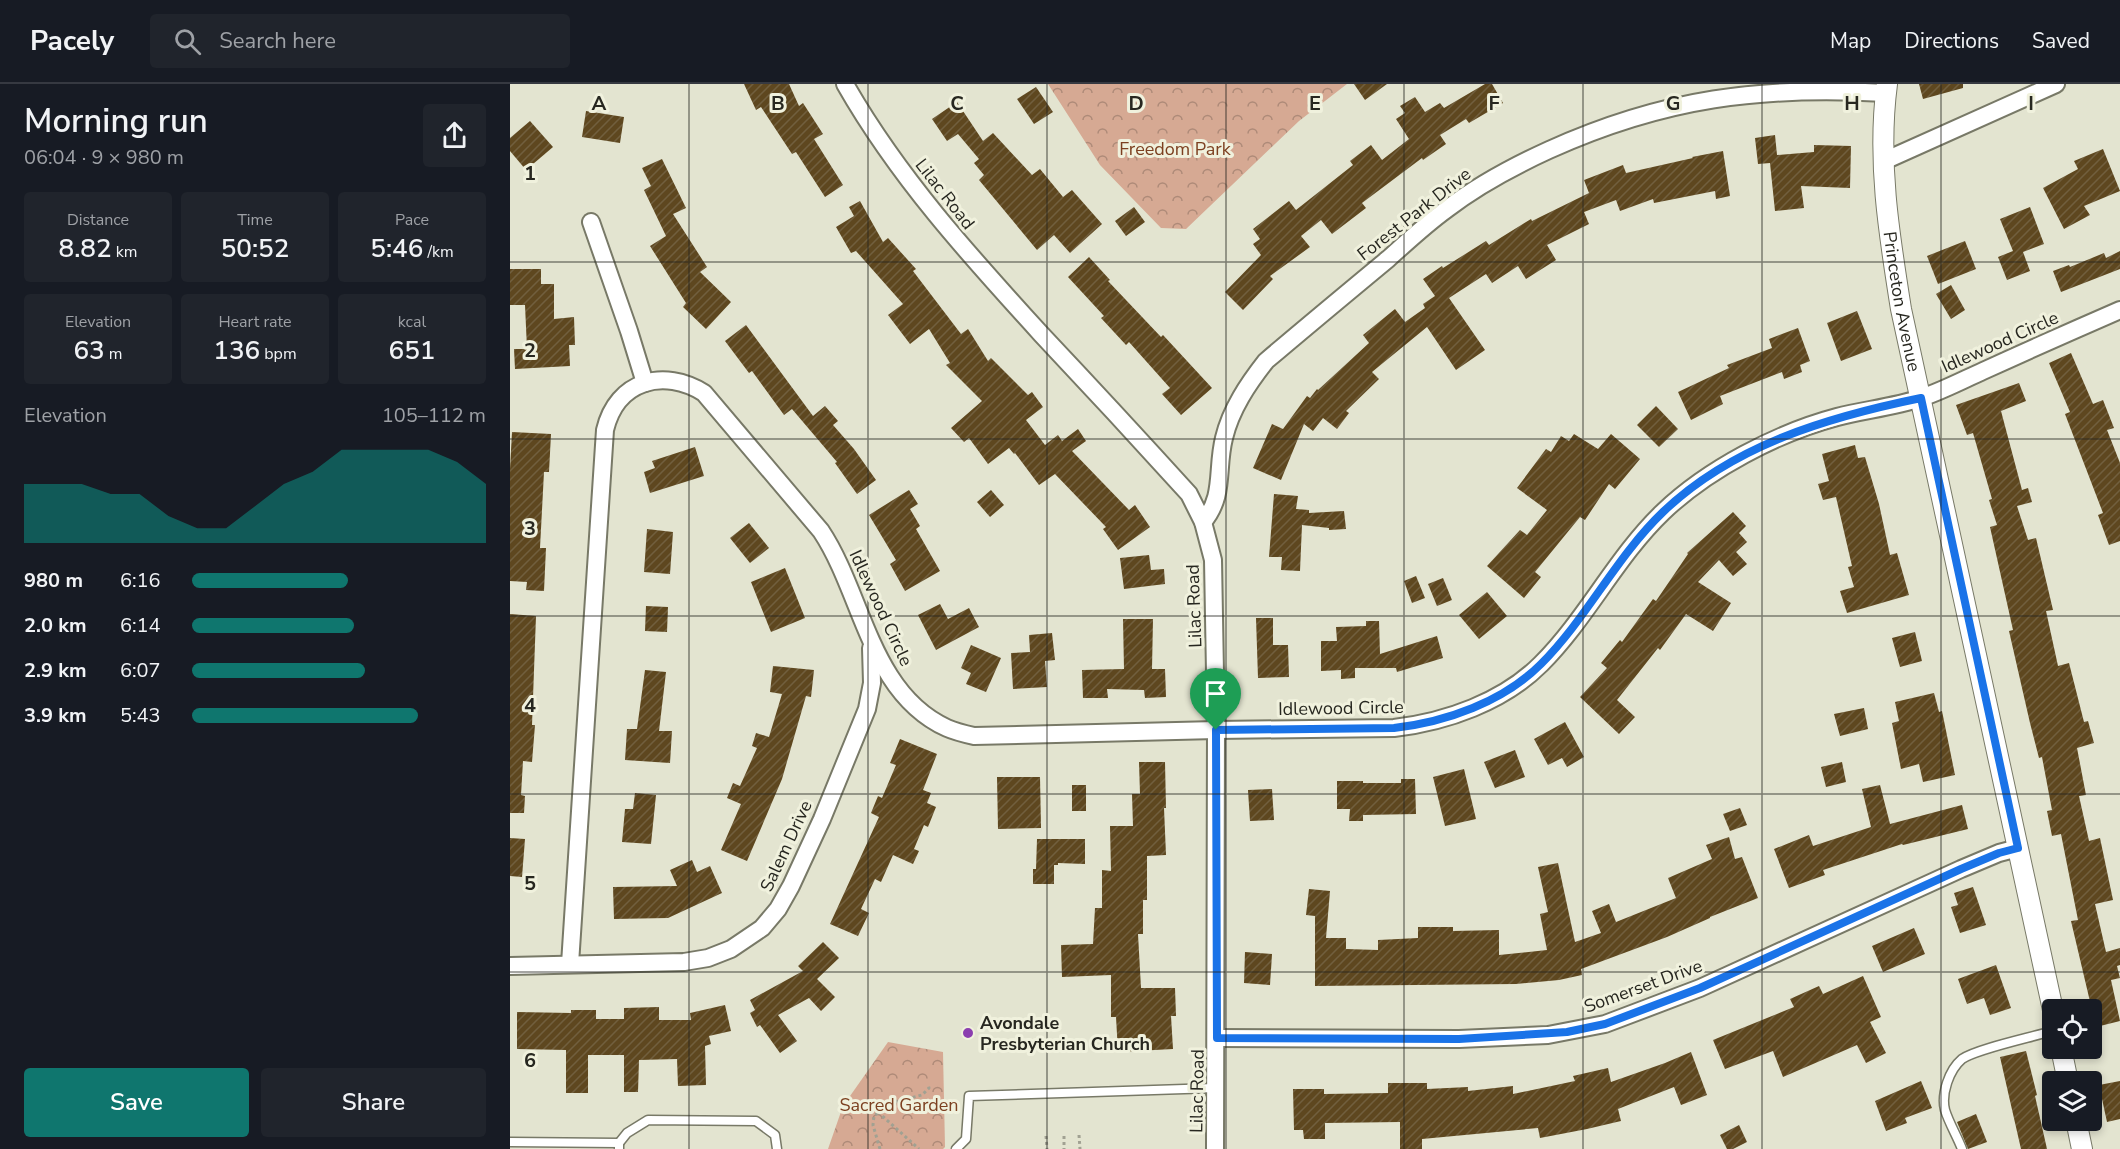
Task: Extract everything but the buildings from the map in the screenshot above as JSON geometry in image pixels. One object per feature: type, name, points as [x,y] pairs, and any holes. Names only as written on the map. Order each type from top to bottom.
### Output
[{"type":"street","name":"Lilac Road","points":[[845,84],[881,141],[962,248],[1189,494],[1203,522],[1213,560],[1216,730],[1215,1149]]},
{"type":"street","points":[[1884,161],[2056,84]]},
{"type":"street","name":"Forest Park Drive","points":[[1203,522],[1213,511],[1219,489],[1219,462],[1224,436],[1233,412],[1247,385],[1266,361],[1448,208],[1490,180],[1582,135],[1645,113],[1726,97],[1785,91],[1887,89]]},
{"type":"street","name":"Princeton Avenue","points":[[1887,89],[1884,161],[1891,245],[1901,309],[2051,999]]},
{"type":"street","points":[[591,222],[645,383]]},
{"type":"street","name":"Idlewood Circle","points":[[570,964],[605,430],[620,400],[633,388],[656,380],[673,380],[689,384],[704,393],[821,531],[843,569],[877,653],[892,680],[912,704],[929,718],[950,730],[974,736],[1394,728],[1422,725],[1458,714],[1486,701],[1530,674],[1564,638],[1634,542],[1665,510],[1712,474],[1748,453],[1802,429],[1834,418],[1921,398],[2119,313]]},
{"type":"street","name":"Salem Drive","points":[[510,966],[684,962],[708,958],[731,949],[762,928],[778,909],[791,886],[822,819],[867,709],[873,670],[868,631]]},
{"type":"street","name":"Somerset Drive","points":[[1217,1038],[1459,1039],[1548,1035],[1605,1024],[1700,988],[1961,869],[1999,853],[2018,848]]},
{"type":"street","points":[[2078,1131],[2082,1149]]},
{"type":"lane","points":[[1962,1149],[1945,1109],[1945,1086],[1958,1064],[1964,1058],[2042,1034]]},
{"type":"lane","points":[[956,1149],[966,1139],[969,1096],[1215,1088]]},
{"type":"lane","points":[[510,1142],[619,1146],[627,1133],[648,1120],[756,1122],[775,1134],[777,1149]]},
{"type":"path","points":[[880,1149],[873,1125],[874,1116],[890,1103],[922,1095],[929,1088],[928,1084]]},
{"type":"path","points":[[878,1112],[919,1149]]},
{"type":"path","points":[[1079,1135],[1080,1149]]},
{"type":"path","points":[[1046,1136],[1047,1149]]},
{"type":"path","points":[[1064,1136],[1064,1149]]},
{"type":"green space","name":"Freedom Park","points":[[1048,84],[1347,84],[1299,121],[1186,229],[1161,228],[1100,165]]},
{"type":"green space","name":"Sacred Garden","points":[[888,1042],[943,1052],[945,1147],[943,1149],[828,1149],[843,1106]]},
{"type":"place","name":"Avondale Presbyterian Church","points":[[968,1033]]},
{"type":"route","points":[[1921,398],[2018,848],[1999,853],[1961,869],[1700,988],[1605,1024],[1548,1035],[1459,1039],[1217,1038],[1216,730],[1356,730],[1422,725],[1458,714],[1486,701],[1515,685],[1542,663],[1564,638],[1634,542],[1665,510],[1712,474],[1748,453],[1792,433],[1834,418],[1921,398]]}]
